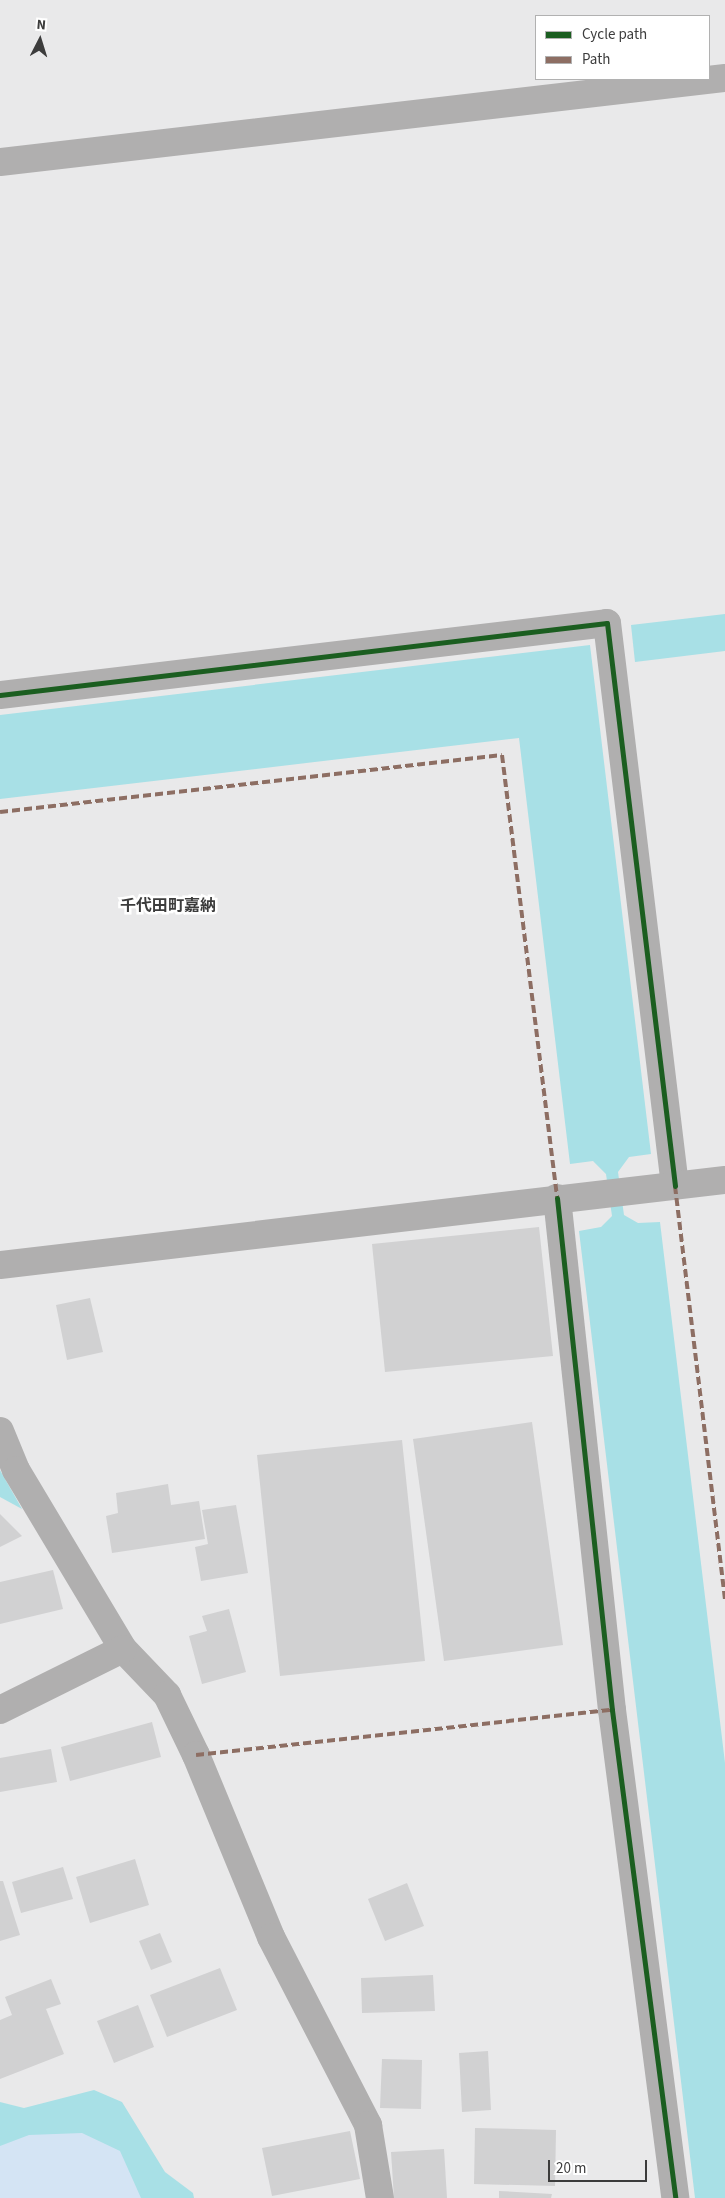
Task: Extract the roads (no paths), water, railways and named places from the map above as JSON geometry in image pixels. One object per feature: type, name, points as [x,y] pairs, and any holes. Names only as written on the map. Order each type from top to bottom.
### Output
[{"type":"street","points":[[710,80],[725,78]]},
{"type":"street","points":[[0,162],[708,80]]},
{"type":"street","points":[[0,695],[607,623],[675,1186]]},
{"type":"street","points":[[0,1265],[557,1198],[725,1180]]},
{"type":"street","points":[[557,1198],[612,1710],[675,2198]]},
{"type":"street","points":[[0,1431],[16,1470],[123,1649],[166,1695],[196,1755],[271,1937],[368,2125],[380,2198]]},
{"type":"street","points":[[0,1710],[123,1649]]},
{"type":"water","points":[[725,614],[725,651],[635,662],[631,625]]},
{"type":"water","points":[[590,645],[651,1154],[629,1157],[618,1172],[624,1215],[638,1223],[660,1222],[725,1763],[725,2198],[695,2198],[579,1231],[601,1227],[612,1216],[606,1174],[593,1161],[570,1164],[519,738],[0,799],[0,715]]},
{"type":"water","points":[[0,1470],[22,1509],[0,1497]]},
{"type":"water","points":[[94,2090],[122,2102],[165,2172],[193,2193],[194,2198],[141,2198],[120,2151],[82,2133],[29,2135],[0,2146],[0,2102],[24,2108]]},
{"type":"district","name":"千代田町嘉納","points":[[168,906]]}]
